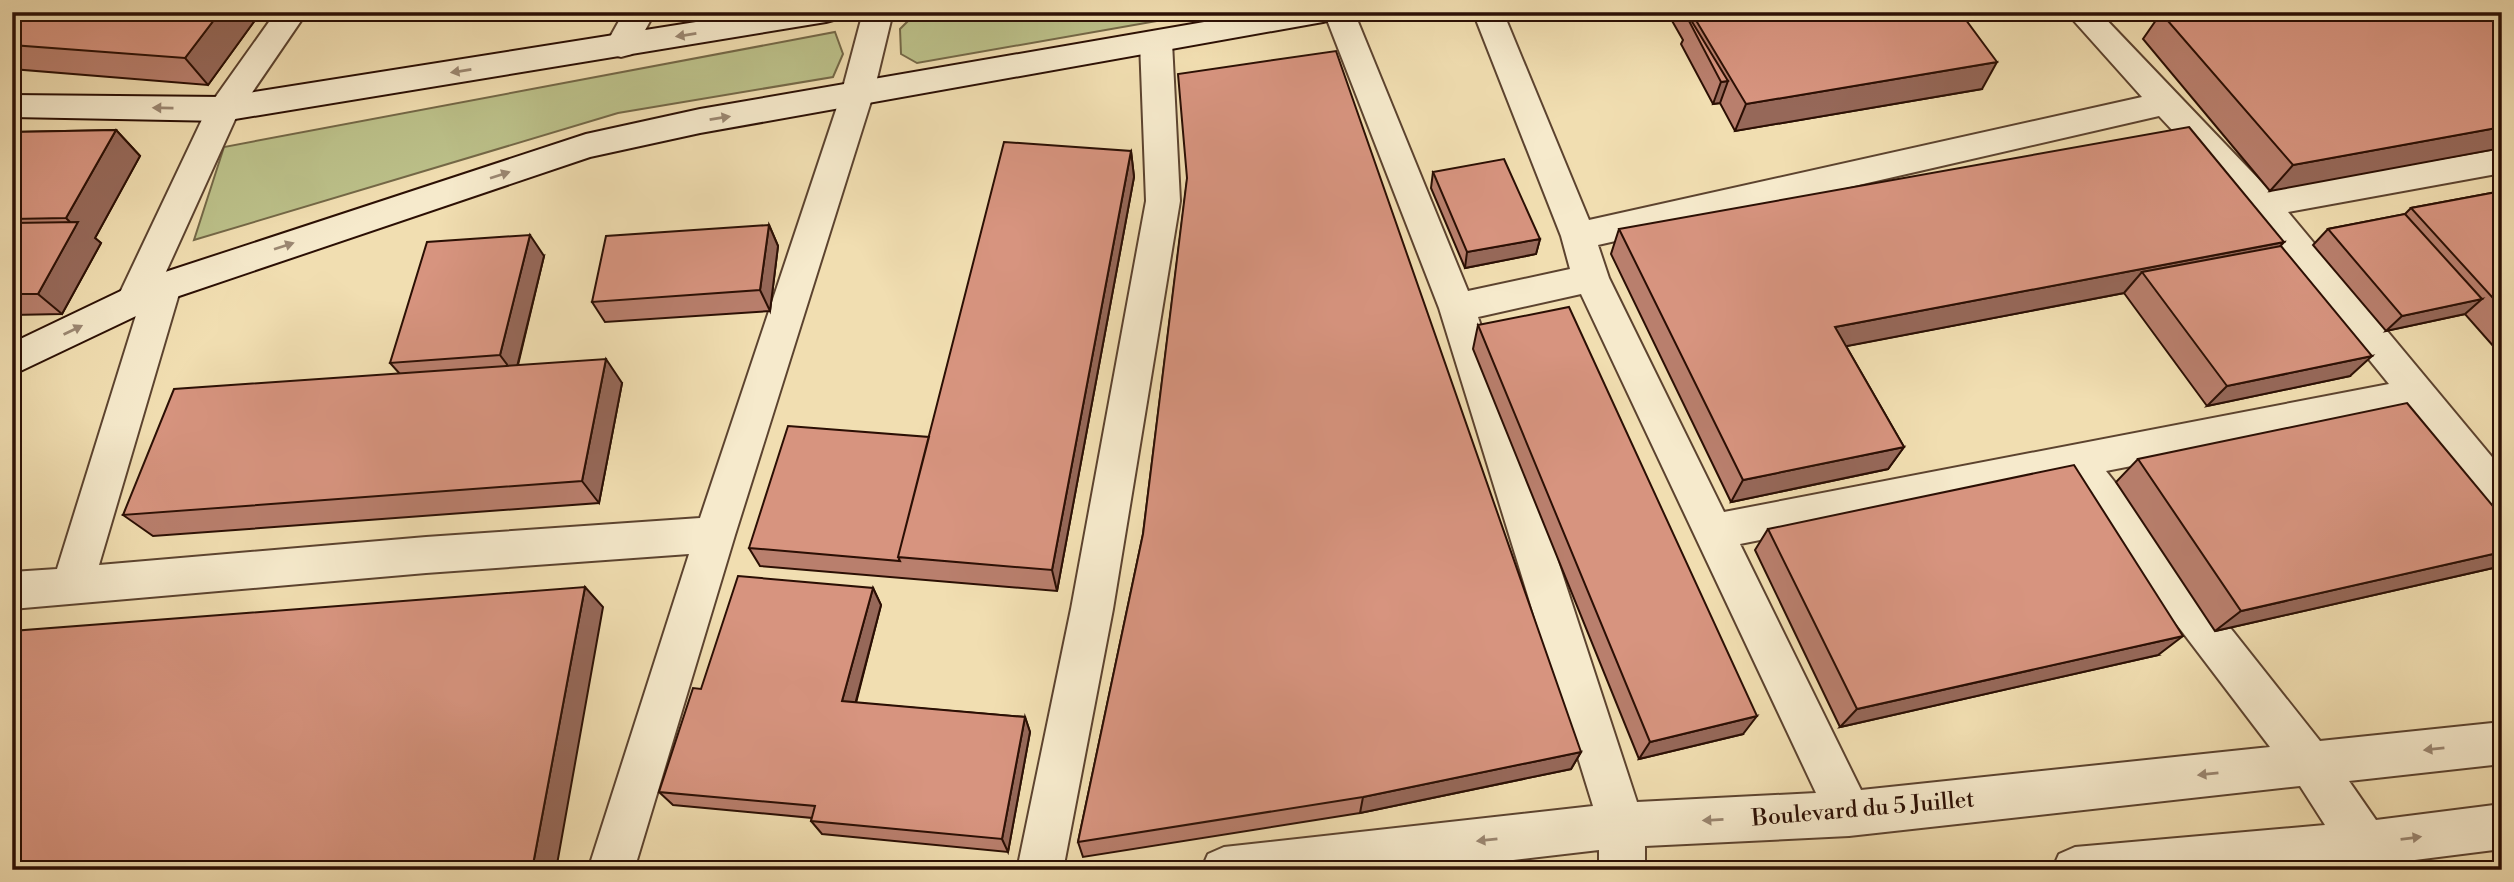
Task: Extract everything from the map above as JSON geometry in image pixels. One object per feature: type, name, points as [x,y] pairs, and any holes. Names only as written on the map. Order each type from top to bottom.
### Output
[{"type":"street","points":[[73,584],[149,293],[223,109],[292,12]]},
{"type":"street","points":[[621,46],[640,12]]},
{"type":"street","points":[[12,106],[223,109],[826,12]]},
{"type":"street","points":[[611,870],[715,535],[857,95],[878,12]]},
{"type":"street","points":[[12,360],[149,293],[586,146],[701,121],[1323,12]]},
{"type":"street","points":[[1339,12],[1457,308],[1622,825],[1622,870]]},
{"type":"street","points":[[1488,12],[1578,236],[1591,278],[1849,814]]},
{"type":"street","points":[[2084,15],[2125,12]]},
{"type":"street","points":[[2084,15],[2262,204],[2419,394],[2488,461],[2502,499]]},
{"type":"street","points":[[1040,870],[1092,610],[1163,201],[1156,42]]},
{"type":"street","points":[[1578,236],[2164,103]]},
{"type":"street","points":[[2262,204],[2502,161]]},
{"type":"street","points":[[1457,308],[1591,278]]},
{"type":"street","points":[[1713,532],[2419,394]]},
{"type":"street","points":[[2075,461],[2310,763],[2372,857]]},
{"type":"street","points":[[12,591],[426,555],[715,535]]},
{"type":"street","name":"Boulevard du 5 Juillet","points":[[1224,870],[1622,825],[1849,814],[2502,743]]},
{"type":"street","points":[[2075,870],[2372,857],[2502,826]]},
{"type":"green space","points":[[958,12],[1208,12],[917,63],[901,54],[900,29],[908,21]]},
{"type":"green space","points":[[835,32],[843,54],[833,77],[618,113],[194,240],[224,147]]},
{"type":"building","points":[[12,12],[220,12],[185,58],[12,45]]},
{"type":"building","points":[[1691,12],[1960,12],[1997,62],[1746,104]]},
{"type":"building","points":[[2502,12],[2502,127],[2293,165],[2161,13]]},
{"type":"building","points":[[1691,20],[1728,81],[1721,82],[1689,21]]},
{"type":"building","points":[[1336,51],[1581,752],[1363,797],[1078,842],[1143,534],[1187,178],[1178,74]]},
{"type":"building","points":[[2189,127],[2284,242],[1835,327],[1904,447],[1743,480],[1619,229]]},
{"type":"building","points":[[116,130],[66,218],[12,219],[12,132]]},
{"type":"building","points":[[1004,142],[1131,151],[1052,570],[898,557]]},
{"type":"building","points":[[1504,159],[1540,239],[1467,252],[1433,172]]},
{"type":"building","points":[[2502,191],[2502,308],[2411,208]]},
{"type":"building","points":[[2405,214],[2482,299],[2402,316],[2328,229]]},
{"type":"building","points":[[78,222],[38,294],[12,294],[12,223]]},
{"type":"building","points":[[769,225],[760,290],[592,302],[606,236]]},
{"type":"building","points":[[530,235],[500,355],[390,363],[427,242]]},
{"type":"building","points":[[2281,246],[2372,356],[2227,386],[2142,272]]},
{"type":"building","points":[[1569,307],[1757,716],[1650,742],[1478,325]]},
{"type":"building","points":[[606,359],[582,481],[123,515],[174,389]]},
{"type":"building","points":[[2407,403],[2502,517],[2502,552],[2241,611],[2138,459]]},
{"type":"building","points":[[788,426],[929,437],[898,557],[900,561],[749,548]]},
{"type":"building","points":[[2074,465],[2183,636],[1857,709],[1768,529]]},
{"type":"building","points":[[738,576],[873,588],[842,701],[1025,717],[1002,839],[811,821],[815,806],[659,792],[693,688],[701,689]]},
{"type":"building","points":[[585,587],[532,870],[12,870],[12,631]]}]
